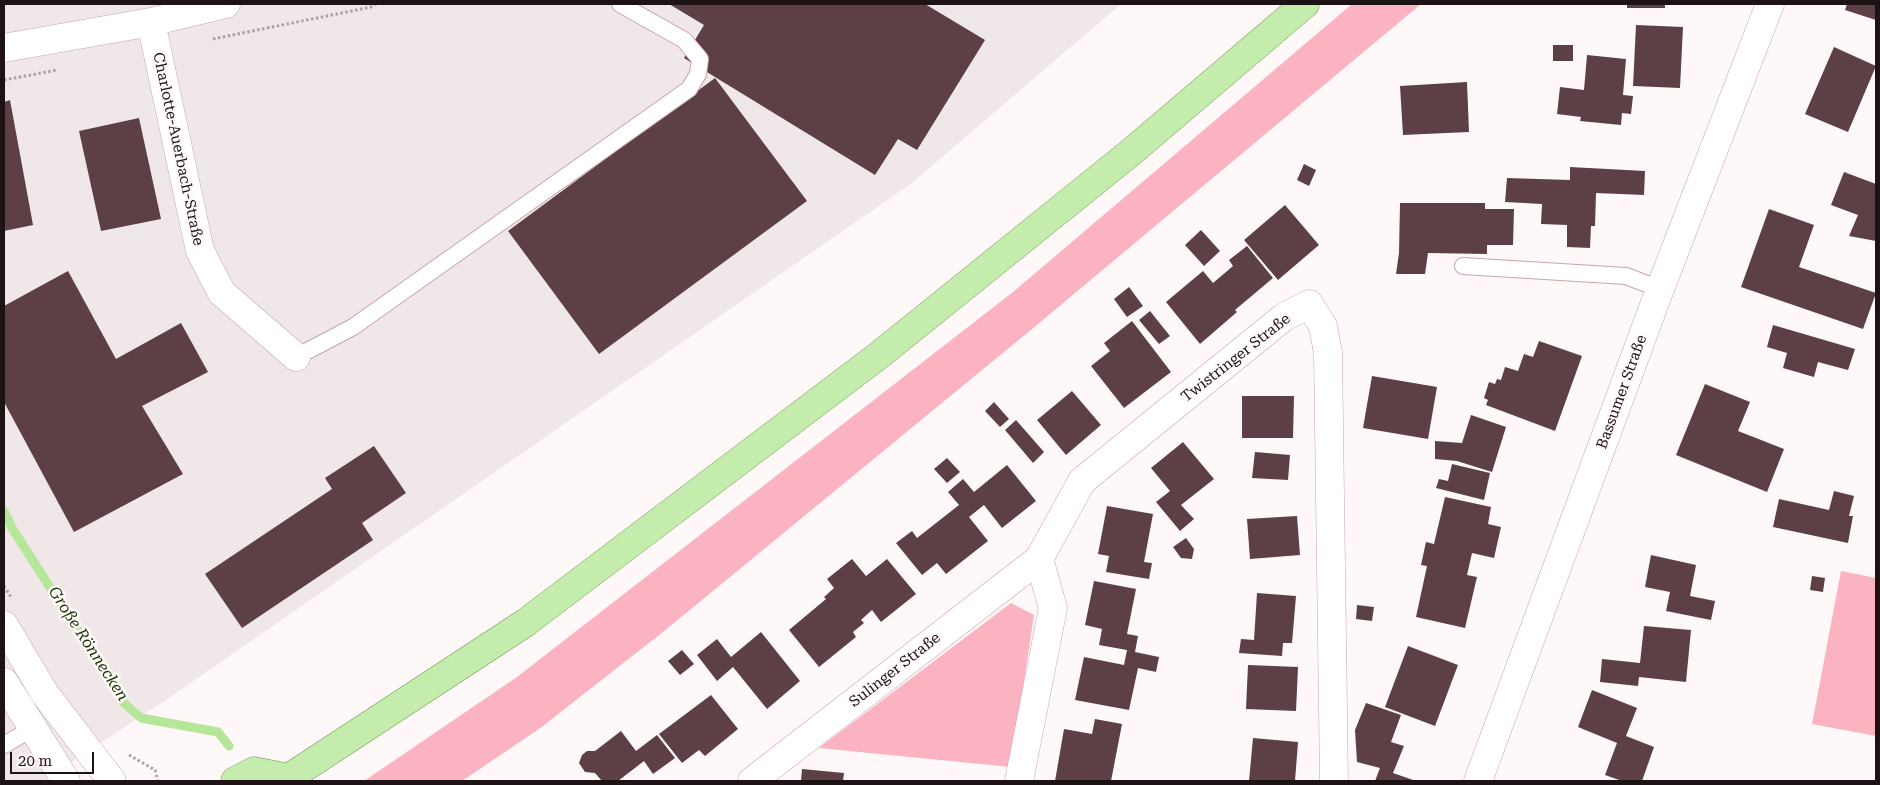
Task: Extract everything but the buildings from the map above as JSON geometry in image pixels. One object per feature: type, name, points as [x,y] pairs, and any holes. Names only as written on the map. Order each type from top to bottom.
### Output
[{"type":"main road","points":[[235,781],[254,771],[287,780],[525,624],[878,356],[1122,159],[1304,4]]},
{"type":"street","points":[[4,48],[151,22],[226,4]]},
{"type":"street","name":"Bassumer Straße","points":[[1478,781],[1660,289],[1770,4]]},
{"type":"street","name":"Charlotte-Auerbach-Straße","points":[[151,22],[200,251],[222,293],[296,357]]},
{"type":"street","name":"Twistringer Straße","points":[[1039,559],[1082,481],[1284,317],[1309,304],[1323,326],[1328,353],[1334,781]]},
{"type":"street","points":[[1019,781],[1053,608],[1039,559]]},
{"type":"street","name":"Sulinger Straße","points":[[752,781],[1039,559]]},
{"type":"street","points":[[4,625],[45,694],[112,781]]},
{"type":"street","points":[[4,682],[33,728],[52,770],[66,781]]},
{"type":"lane","points":[[296,357],[353,326],[689,89],[698,74],[700,59],[684,40],[620,4]]},
{"type":"lane","points":[[1463,266],[1626,276],[1660,289]]},
{"type":"lane","points":[[4,745],[33,728]]},
{"type":"shaded area","points":[[4,4],[1121,4],[912,183],[169,698],[43,781],[4,781]]},
{"type":"shaded area","points":[[1352,4],[1421,4],[1032,329],[663,632],[539,729],[462,781],[364,781],[517,677],[1013,292]]},
{"type":"shaded area","points":[[1841,571],[1876,578],[1876,736],[1812,724]]},
{"type":"shaded area","points":[[1011,603],[1034,615],[1011,767],[819,748]]},
{"type":"waterway","name":"Große Rönnecken","points":[[4,511],[12,528],[124,703],[141,718],[218,732],[229,746]]}]
